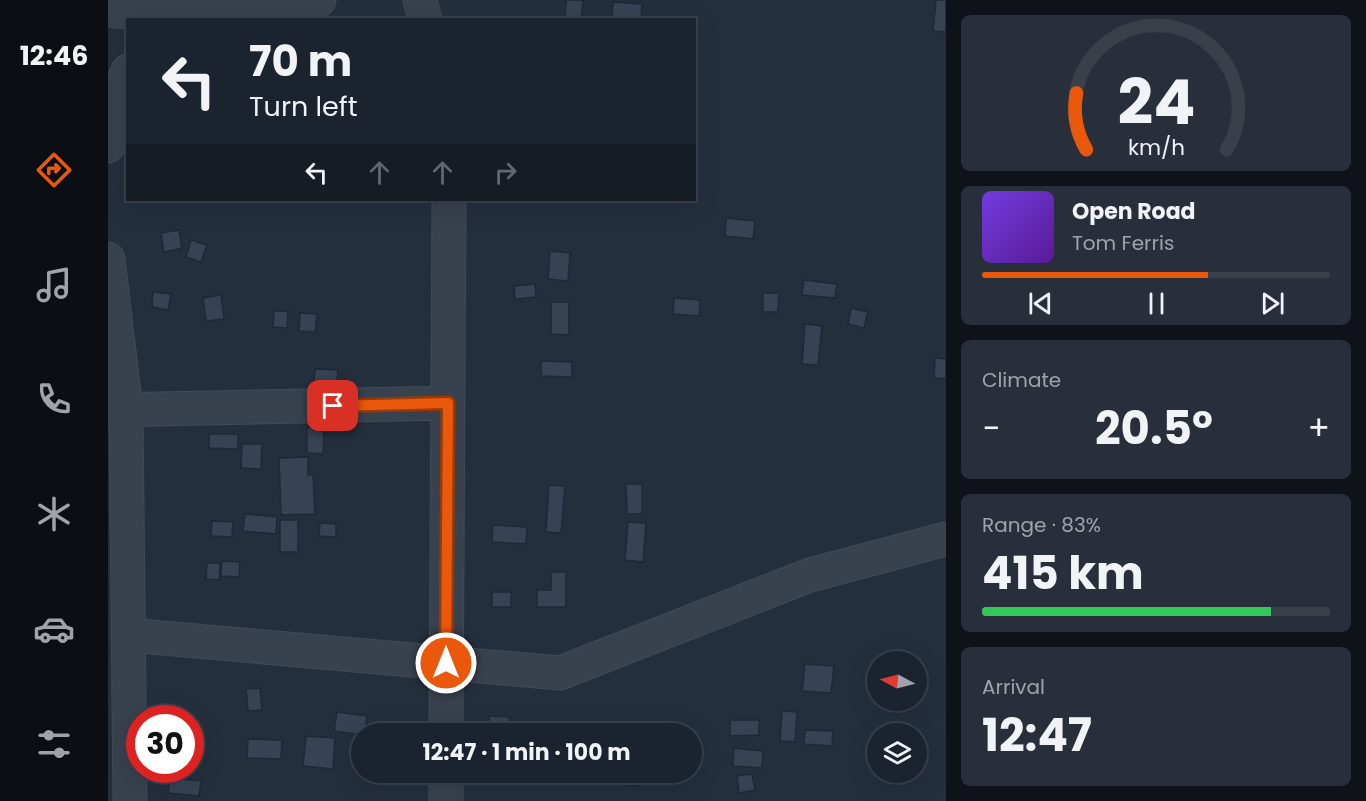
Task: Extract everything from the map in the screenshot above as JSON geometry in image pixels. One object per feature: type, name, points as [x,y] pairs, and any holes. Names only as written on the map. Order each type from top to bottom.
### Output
[{"type":"street","points":[[108,10],[151,17],[319,0]]},
{"type":"street","points":[[420,0],[424,18]]},
{"type":"street","points":[[108,146],[113,103],[126,75]]},
{"type":"street","points":[[446,723],[449,201]]},
{"type":"street","points":[[108,259],[128,635],[130,801]]},
{"type":"street","points":[[117,410],[448,403]]},
{"type":"street","points":[[128,635],[560,673],[810,574],[946,539]]},
{"type":"street","points":[[446,783],[446,801]]},
{"type":"building","points":[[566,0],[583,0],[581,18],[565,18]]},
{"type":"building","points":[[936,0],[946,0],[946,32],[933,31]]},
{"type":"building","points":[[613,2],[642,4],[641,18],[612,18]]},
{"type":"building","points":[[726,218],[755,221],[753,239],[725,236]]},
{"type":"building","points":[[179,230],[182,248],[164,252],[161,233]]},
{"type":"building","points":[[191,240],[207,245],[201,262],[186,257]]},
{"type":"building","points":[[550,251],[570,253],[568,281],[548,279]]},
{"type":"building","points":[[804,280],[837,284],[835,298],[802,295]]},
{"type":"building","points":[[535,284],[536,297],[515,299],[514,286]]},
{"type":"building","points":[[153,292],[171,294],[168,310],[152,307]]},
{"type":"building","points":[[763,293],[779,293],[778,312],[763,312]]},
{"type":"building","points":[[221,295],[224,319],[206,321],[203,298]]},
{"type":"building","points":[[674,298],[700,300],[699,316],[673,314]]},
{"type":"building","points":[[551,302],[569,302],[569,335],[551,334]]},
{"type":"building","points":[[851,308],[868,312],[864,328],[848,324]]},
{"type":"building","points":[[274,311],[288,311],[287,328],[273,327]]},
{"type":"building","points":[[300,313],[317,314],[315,332],[299,331]]},
{"type":"building","points":[[805,324],[822,326],[818,365],[802,364]]},
{"type":"building","points":[[935,358],[946,359],[946,379],[934,378]]},
{"type":"building","points":[[541,361],[572,362],[572,377],[541,376]]},
{"type":"building","points":[[315,369],[338,370],[337,382],[314,381]]},
{"type":"building","points":[[307,427],[324,428],[323,454],[307,453]]},
{"type":"building","points":[[209,434],[238,434],[238,449],[209,448]]},
{"type":"building","points":[[242,444],[262,444],[261,469],[241,468]]},
{"type":"building","points":[[308,457],[308,475],[313,474],[315,514],[281,515],[279,458]]},
{"type":"building","points":[[626,484],[642,484],[642,514],[627,514]]},
{"type":"building","points":[[549,485],[565,486],[561,533],[546,532]]},
{"type":"building","points":[[245,514],[277,517],[276,534],[243,531]]},
{"type":"building","points":[[280,520],[298,520],[298,552],[280,552]]},
{"type":"building","points":[[212,521],[233,522],[232,537],[211,536]]},
{"type":"building","points":[[628,522],[646,523],[643,562],[625,560]]},
{"type":"building","points":[[320,523],[336,524],[336,537],[319,536]]},
{"type":"building","points":[[493,525],[527,527],[526,544],[492,542]]},
{"type":"building","points":[[222,561],[240,562],[239,577],[221,576]]},
{"type":"building","points":[[207,563],[220,563],[219,580],[206,579]]},
{"type":"building","points":[[551,572],[566,572],[566,607],[537,607],[537,590],[551,590]]},
{"type":"building","points":[[492,592],[511,592],[511,607],[492,607]]},
{"type":"building","points":[[805,664],[834,666],[831,693],[802,691]]},
{"type":"building","points":[[260,688],[262,710],[248,711],[246,689]]},
{"type":"building","points":[[782,711],[797,712],[795,742],[780,741]]},
{"type":"building","points":[[337,712],[367,716],[366,723],[351,723],[351,733],[334,731]]},
{"type":"building","points":[[489,716],[510,717],[509,723],[489,723]]},
{"type":"building","points":[[730,720],[759,720],[759,735],[730,736]]},
{"type":"building","points":[[805,730],[833,731],[832,746],[804,744]]},
{"type":"building","points":[[306,736],[335,738],[333,769],[303,766]]},
{"type":"building","points":[[248,739],[282,740],[281,759],[247,758]]},
{"type":"building","points":[[734,748],[763,751],[762,768],[733,766]]},
{"type":"building","points":[[752,774],[755,790],[739,793],[737,776]]},
{"type":"building","points":[[169,783],[201,783],[199,796],[168,793]]},
{"type":"building","points":[[607,783],[639,783],[639,786]]},
{"type":"route","points":[[333,406],[448,403],[446,663]]}]
